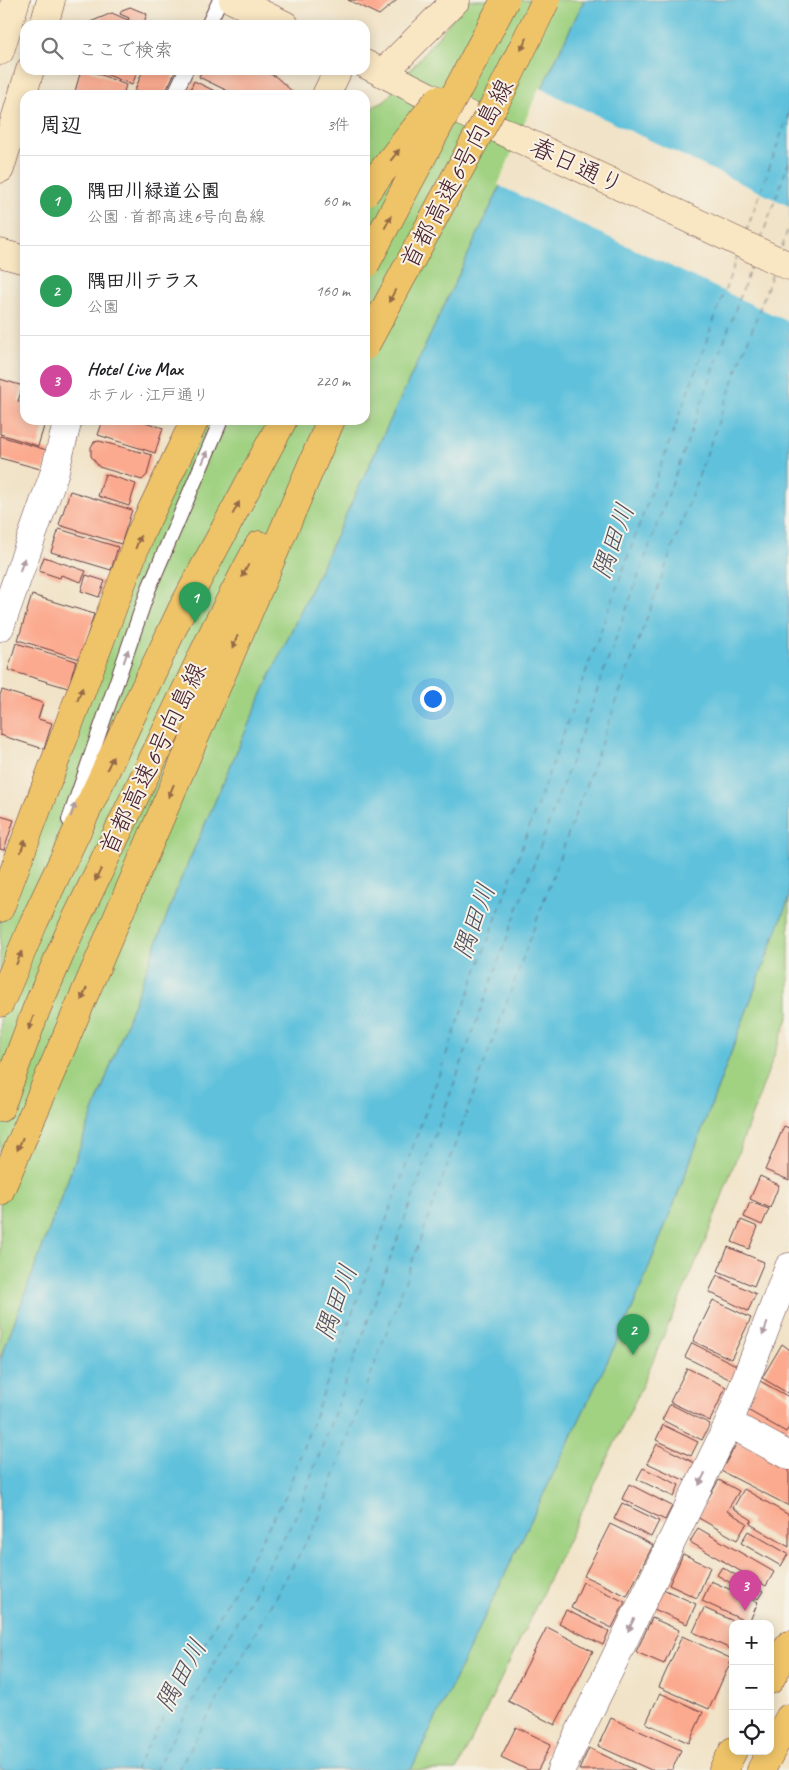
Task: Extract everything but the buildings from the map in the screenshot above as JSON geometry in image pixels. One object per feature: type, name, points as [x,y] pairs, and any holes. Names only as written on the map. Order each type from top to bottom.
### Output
[{"type":"highway","points":[[370,187],[436,103],[505,0]]},
{"type":"highway","name":"首都高速6号向島線","points":[[370,256],[505,0]]},
{"type":"highway","name":"首都高速6号向島線","points":[[370,337],[501,92],[546,0]]},
{"type":"highway","points":[[0,908],[141,532],[194,425]]},
{"type":"highway","name":"首都高速6号向島線","points":[[0,1003],[34,922],[182,609],[280,425]]},
{"type":"highway","name":"首都高速6号向島線","points":[[0,1108],[36,1010],[68,936],[216,627],[323,425]]},
{"type":"highway","points":[[0,1191],[329,425]]},
{"type":"highway","points":[[774,1673],[788,1650]]},
{"type":"highway","points":[[761,1770],[789,1718]]},
{"type":"highway","points":[[723,1770],[731,1755]]},
{"type":"main road","points":[[0,51],[16,0]]},
{"type":"main road","points":[[45,20],[51,0]]},
{"type":"main road","points":[[232,0],[274,20]]},
{"type":"main road","points":[[374,68],[456,0]]},
{"type":"main road","name":"春日通り","points":[[374,68],[428,96],[789,266]]},
{"type":"main road","points":[[24,90],[28,75]]},
{"type":"main road","points":[[328,90],[336,75]]},
{"type":"main road","points":[[0,169],[20,103]]},
{"type":"main road","points":[[0,253],[20,259]]},
{"type":"street","points":[[0,627],[54,474],[67,425]]},
{"type":"street","points":[[561,1770],[729,1423],[789,1267]]},
{"type":"street","points":[[729,1423],[789,1456]]},
{"type":"lane","points":[[210,20],[220,0]]},
{"type":"lane","points":[[176,90],[184,75]]},
{"type":"lane","points":[[34,922],[149,588],[219,425]]},
{"type":"green space","points":[[468,0],[584,0],[543,86],[497,193],[264,689],[178,886],[0,1360],[0,875],[154,469],[179,425],[370,425],[370,108],[384,102]]},
{"type":"green space","points":[[789,898],[789,1015],[707,1237],[636,1399],[457,1770],[411,1770],[631,1312],[679,1191]]},
{"type":"water","name":"隅田川","points":[[584,0],[789,0],[789,898],[679,1191],[631,1312],[411,1770],[0,1770],[0,1360],[178,886],[264,689],[497,193],[543,86]]},
{"type":"pier","points":[[539,88],[789,206],[789,322],[498,185]]},
{"type":"ferry route","points":[[746,232],[789,113]]},
{"type":"ferry route","points":[[761,239],[789,162]]},
{"type":"ferry route","points":[[782,247],[789,226]]},
{"type":"ferry route","points":[[135,1770],[286,1495],[737,257]]},
{"type":"ferry route","points":[[155,1770],[299,1510],[752,264]]},
{"type":"ferry route","points":[[178,1770],[317,1523],[773,272]]},
{"type":"place","name":"隅田川緑道公園","points":[[195,623]]},
{"type":"place","name":"隅田川テラス","points":[[633,1355]]},
{"type":"place","name":"Hotel Live Max","points":[[745,1611]]}]
